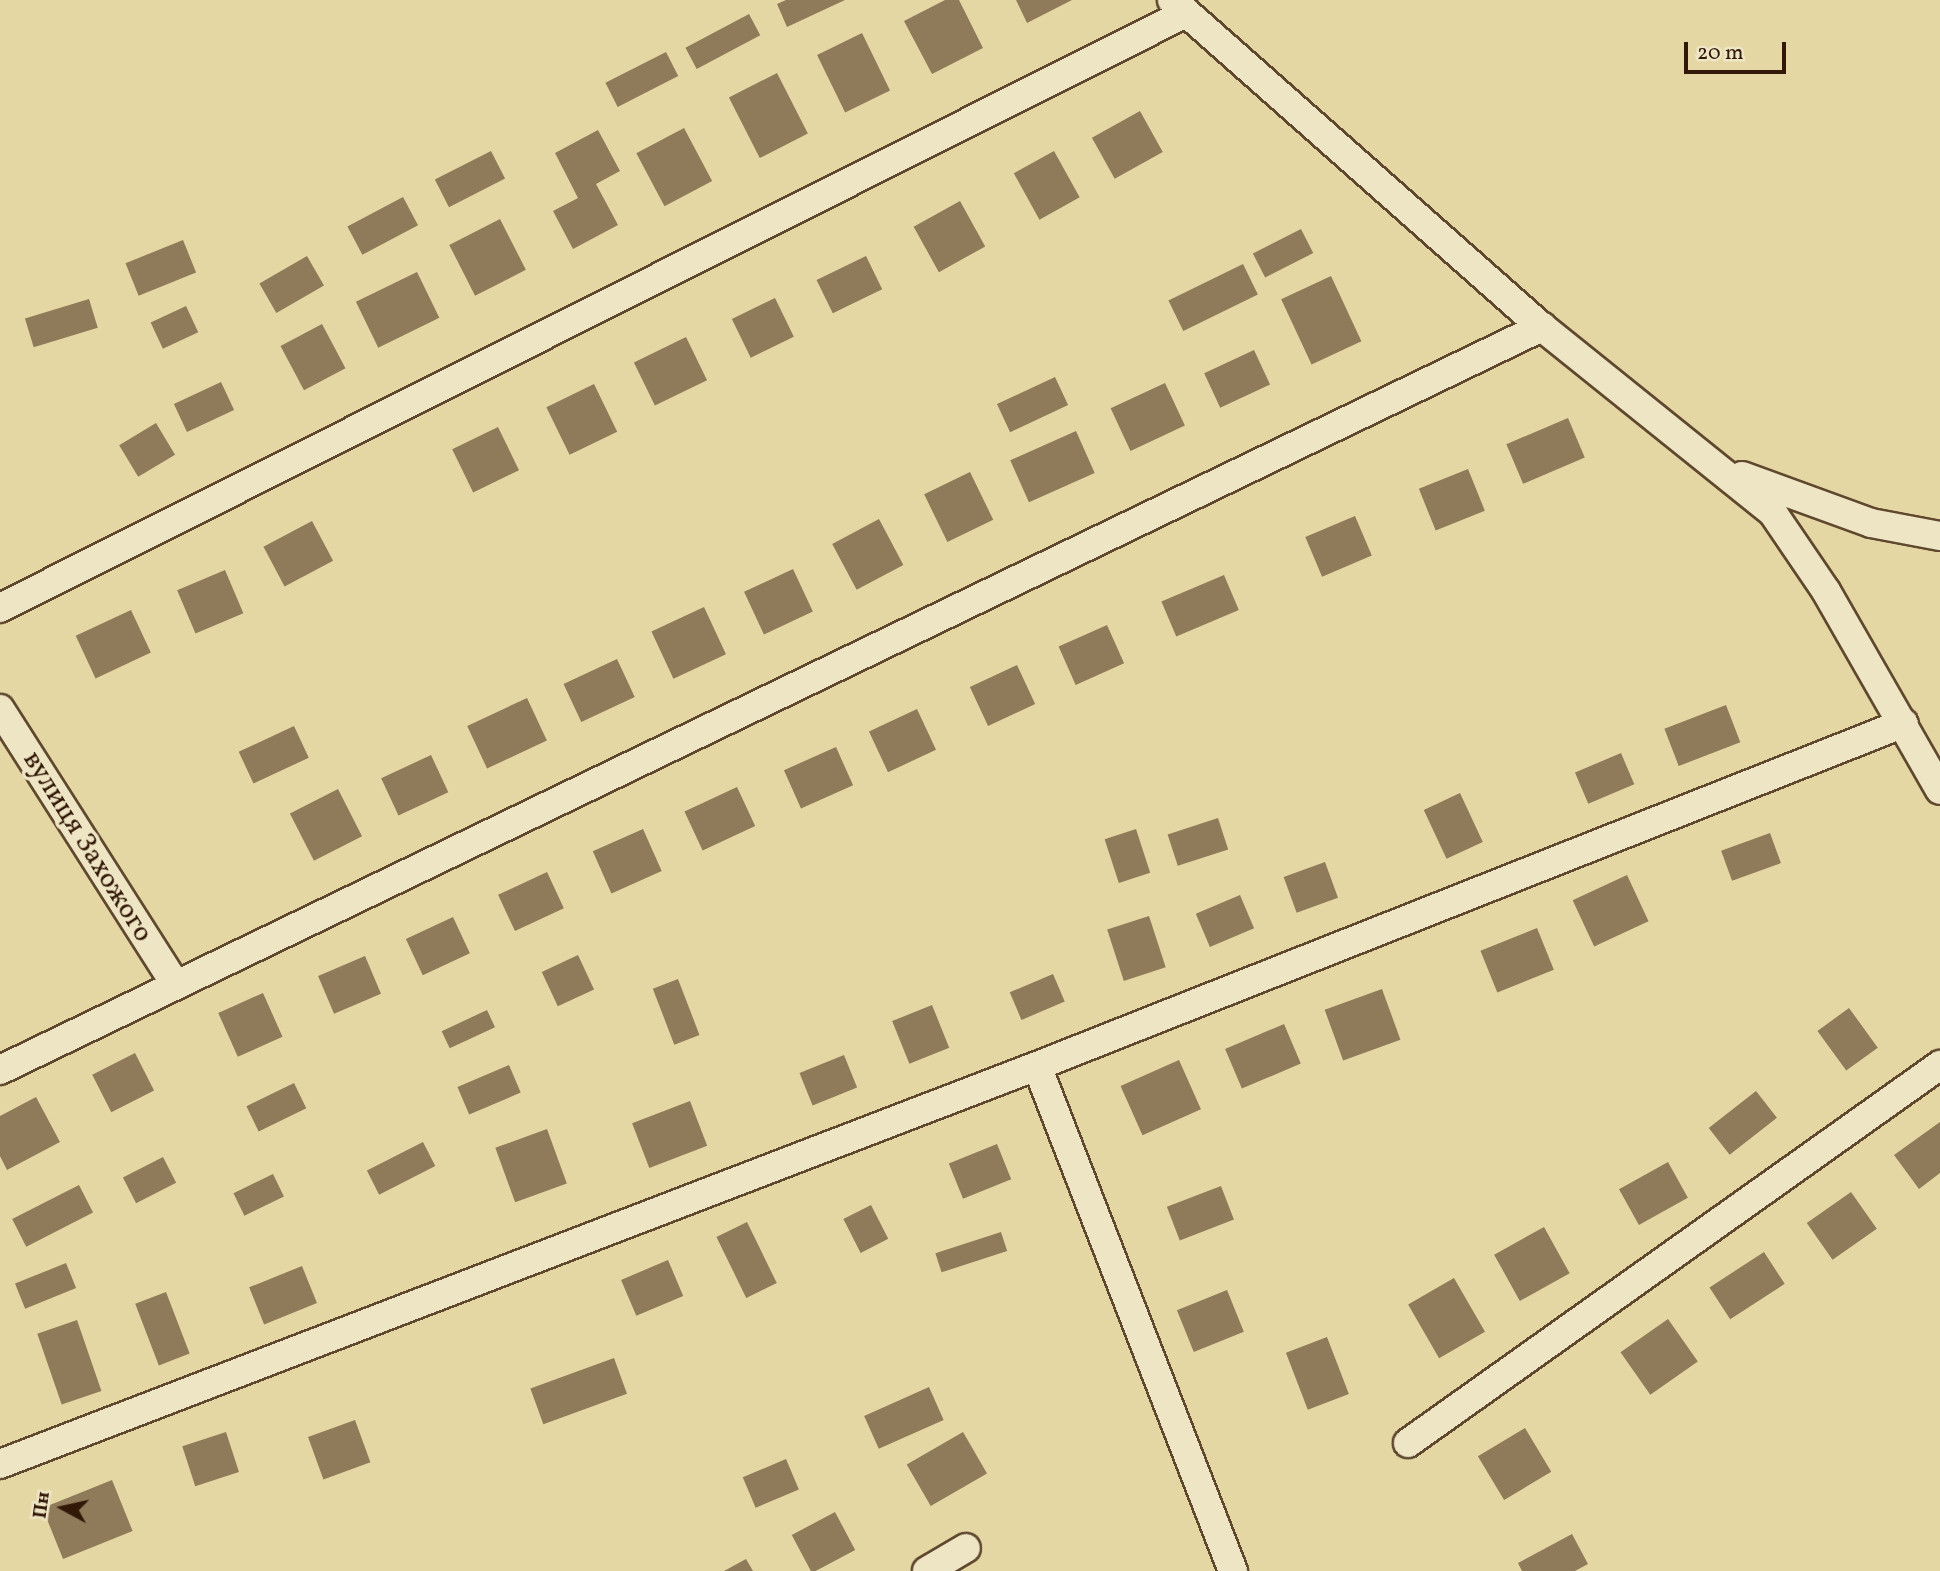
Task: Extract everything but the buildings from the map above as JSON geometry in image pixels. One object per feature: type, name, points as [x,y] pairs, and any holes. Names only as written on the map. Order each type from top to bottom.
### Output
[{"type":"street","points":[[0,608],[1179,6],[1542,327],[1773,513],[1905,723],[1940,790]]},
{"type":"street","points":[[0,1070],[1542,327]]},
{"type":"street","points":[[1715,465],[1871,523],[1940,536]]},
{"type":"street","name":"вулиця Захожого","points":[[0,709],[175,984]]},
{"type":"street","points":[[0,1464],[1037,1066],[1905,723]]},
{"type":"street","points":[[1408,1443],[1940,1065]]},
{"type":"street","points":[[1037,1066],[1233,1571]]},
{"type":"street","points":[[927,1571],[966,1548]]}]
